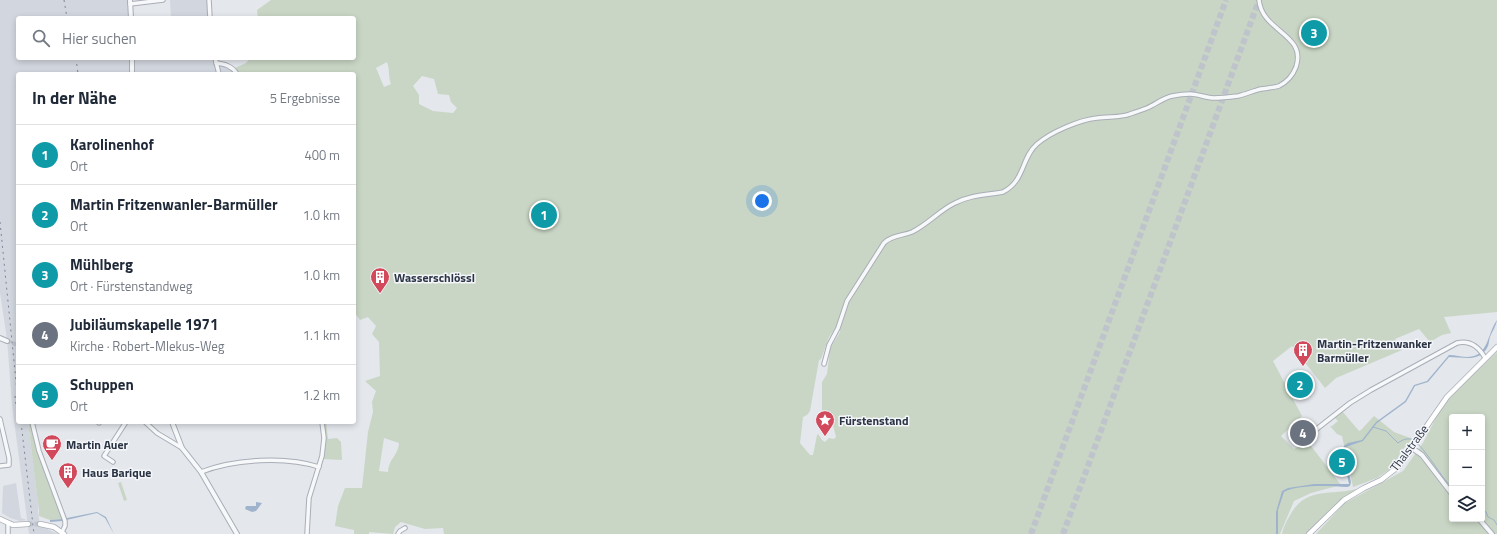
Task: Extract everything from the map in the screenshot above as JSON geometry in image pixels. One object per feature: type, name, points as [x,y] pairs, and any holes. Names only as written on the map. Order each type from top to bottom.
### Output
[{"type":"main road","name":"Thalstraße","points":[[1309,534],[1344,500],[1390,474],[1399,466],[1447,397],[1483,354],[1497,347]]},
{"type":"main road","points":[[0,519],[18,526],[28,524]]},
{"type":"main road","points":[[40,524],[61,532]]},
{"type":"street","points":[[131,16],[130,2],[163,0]]},
{"type":"street","points":[[209,0],[210,16]]},
{"type":"street","points":[[824,364],[829,345],[838,328],[847,301],[884,243],[889,239],[919,228],[954,203],[964,199],[1003,192],[1008,189],[1016,183],[1034,146],[1047,136],[1087,119],[1128,115],[1147,108],[1164,98],[1172,96],[1190,94],[1212,98],[1237,96],[1259,89],[1278,87],[1286,82],[1296,68],[1298,61],[1296,48],[1287,35],[1278,30],[1270,22],[1260,7],[1259,0]]},
{"type":"street","points":[[132,60],[132,72]]},
{"type":"street","points":[[215,60],[218,72]]},
{"type":"street","points":[[216,63],[222,63],[236,72]]},
{"type":"street","points":[[0,338],[7,341]]},
{"type":"street","points":[[1309,435],[1350,403],[1447,347],[1463,341],[1471,344],[1483,354]]},
{"type":"street","points":[[0,419],[9,458],[9,465],[0,466]]},
{"type":"street","points":[[32,424],[39,451],[64,520],[65,526],[61,532]]},
{"type":"street","points":[[112,462],[104,456],[125,424]]},
{"type":"street","points":[[147,424],[157,433],[182,448]]},
{"type":"street","points":[[173,424],[182,448],[201,472],[237,534]]},
{"type":"street","points":[[307,534],[310,498],[323,448],[324,438],[322,424]]},
{"type":"street","points":[[1413,446],[1422,455],[1449,490]]},
{"type":"street","points":[[201,472],[226,465],[267,460],[294,461],[319,467]]},
{"type":"street","points":[[1482,522],[1492,534]]},
{"type":"street","points":[[8,523],[8,534]]},
{"type":"street","points":[[398,534],[405,528]]},
{"type":"shaded area","points":[[0,0],[130,0],[131,16],[16,16],[16,60],[217,60],[235,68],[237,72],[16,72],[16,424],[28,424],[39,505],[38,511],[40,527],[58,534],[29,534],[12,405],[7,339],[0,293]]},
{"type":"shaded area","points":[[170,0],[209,0],[210,16],[171,16]]},
{"type":"shaded area","points":[[16,483],[21,518],[27,520],[20,521],[10,518],[2,513],[3,486]]},
{"type":"green space","points":[[271,0],[1497,0],[1497,312],[1444,317],[1451,333],[1442,335],[1430,342],[1419,329],[1395,339],[1402,350],[1336,378],[1325,388],[1292,346],[1273,361],[1302,416],[1281,436],[1294,449],[1308,442],[1341,485],[1311,493],[1294,501],[1280,534],[444,534],[443,528],[425,529],[401,522],[395,527],[393,534],[369,532],[369,534],[354,534],[354,530],[335,526],[338,506],[345,488],[362,488],[368,432],[373,412],[372,402],[376,391],[365,381],[380,376],[379,342],[372,334],[376,326],[368,317],[360,320],[356,315],[356,72],[237,72],[235,68],[246,63],[248,60],[356,60],[356,16],[258,16],[257,10]],"holes":[[[387,62],[391,84],[384,87],[376,68]],[[422,76],[434,79],[438,94],[449,95],[451,102],[457,108],[453,113],[433,111],[419,104],[419,95],[413,86]],[[836,327],[840,328],[840,332],[830,349],[827,374],[822,382],[822,416],[827,417],[832,421],[836,437],[834,439],[829,438],[825,442],[818,434],[813,455],[810,455],[800,443],[803,417],[810,411],[819,360],[821,359],[829,337]],[[384,438],[399,443],[397,451],[390,463],[388,472],[379,471]]]},
{"type":"green space","points":[[1497,352],[1497,534],[1316,534],[1345,503],[1403,471],[1423,443],[1444,402]]},
{"type":"green space","points":[[1342,411],[1359,431],[1374,416],[1394,432],[1413,439],[1401,451],[1396,463],[1390,469],[1377,478],[1353,487],[1342,436],[1337,434],[1330,426],[1338,421],[1334,417]]},
{"type":"green space","points":[[28,424],[30,424],[37,453],[62,519],[50,520],[39,516]]},
{"type":"green space","points":[[324,424],[326,424],[328,439],[337,438],[341,442],[342,460],[324,459],[326,440]]},
{"type":"green space","points":[[121,482],[127,500],[124,501],[118,483]]},
{"type":"green space","points":[[1357,489],[1340,501],[1307,534],[1282,534],[1285,525],[1295,507],[1310,496]]},
{"type":"water","points":[[1497,320],[1488,346],[1481,355],[1471,358],[1449,357],[1428,382],[1415,386],[1406,402],[1377,423],[1363,441],[1346,447],[1344,452],[1351,482],[1350,486],[1306,487],[1290,489],[1284,492],[1278,510],[1278,534],[1276,534],[1276,512],[1282,491],[1288,488],[1314,484],[1349,484],[1342,452],[1344,446],[1348,443],[1362,440],[1376,422],[1405,401],[1414,385],[1427,381],[1449,355],[1468,357],[1475,356],[1480,353],[1484,349]]},
{"type":"water","points":[[256,502],[262,503],[256,511],[252,512],[245,509],[246,506],[256,506]]},
{"type":"water","points":[[97,512],[106,517],[114,534],[105,518],[97,513],[62,521],[50,522],[50,520]]},
{"type":"waterway","points":[[1373,427],[1386,431],[1398,443],[1406,439],[1415,441]]},
{"type":"waterway","points":[[1417,443],[1450,486]]},
{"type":"waterway","points":[[1485,511],[1488,517],[1494,520],[1497,525]]},
{"type":"tunnel","points":[[1031,534],[1226,0]]},
{"type":"tunnel","points":[[1063,534],[1259,0]]},
{"type":"tunnel","points":[[7,341],[16,344]]},
{"type":"tunnel","points":[[28,524],[40,524]]},
{"type":"railway","points":[[64,0],[67,16]]},
{"type":"railway","points":[[76,60],[78,72]]},
{"type":"railway","points":[[0,222],[16,381]]},
{"type":"railway","points":[[15,396],[16,404]]},
{"type":"railway","points":[[21,424],[34,534]]},
{"type":"place","name":"Mühlberg","points":[[1314,33]]},
{"type":"place","name":"Karolinenhof","points":[[544,215]]},
{"type":"place","name":"Wasserschlössl","points":[[380,294]]},
{"type":"place","name":"Martin-Fritzenwanker Barmüller","points":[[1303,367]]},
{"type":"place","name":"Martin Fritzenwanler-Barmüller","points":[[1300,385]]},
{"type":"place","name":"Jubiläumskapelle 1971","points":[[1303,433]]},
{"type":"place","name":"Fürstenstand","points":[[825,437]]},
{"type":"place","name":"Martin Auer","points":[[52,461]]},
{"type":"place","name":"Schuppen","points":[[1342,462]]},
{"type":"place","name":"Haus Barique","points":[[68,489]]}]
